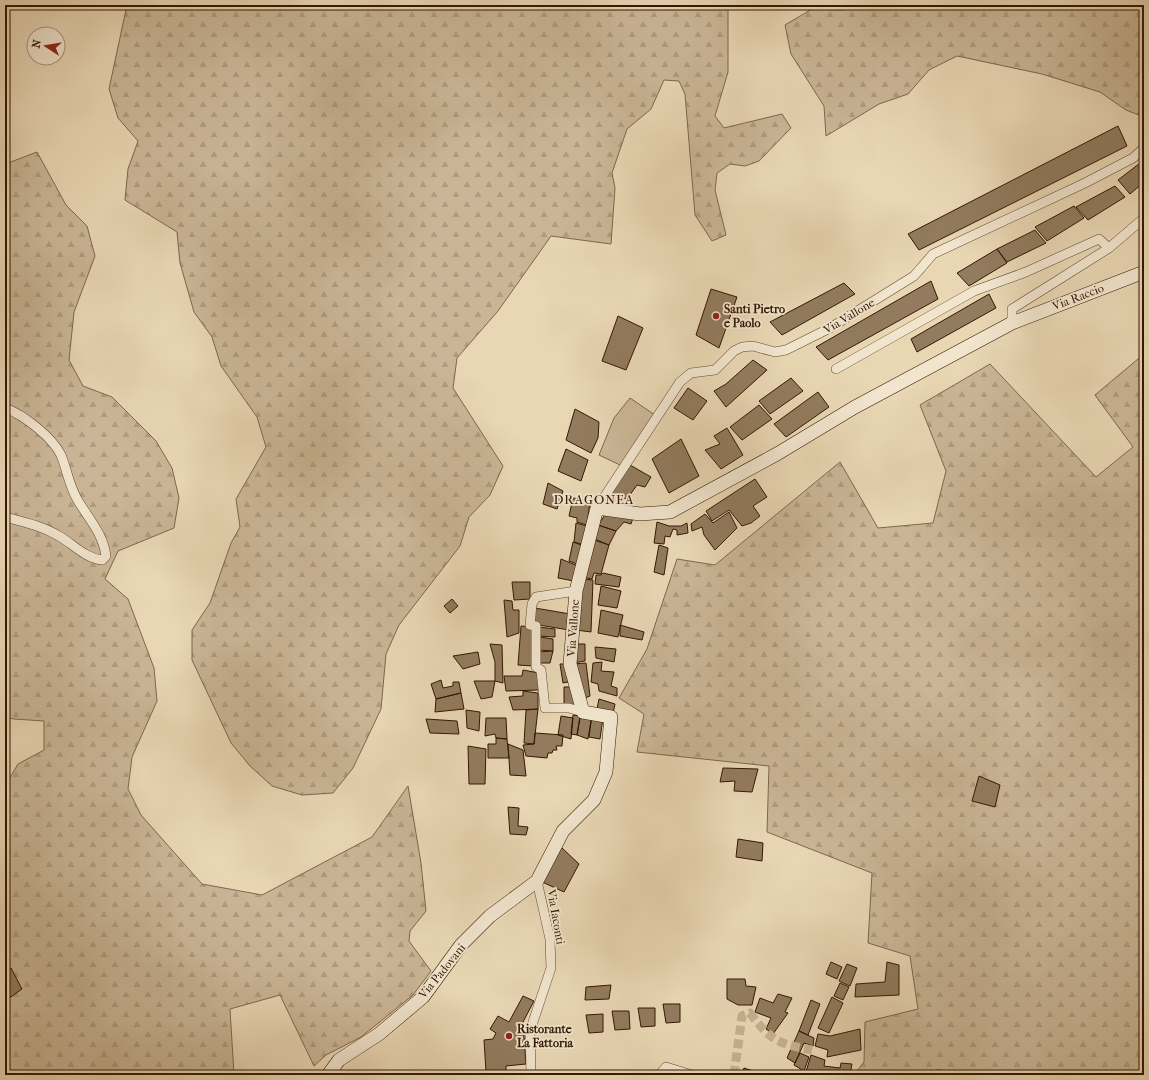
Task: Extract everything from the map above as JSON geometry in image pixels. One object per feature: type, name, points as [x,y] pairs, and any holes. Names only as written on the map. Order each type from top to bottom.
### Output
[{"type":"street","name":"Via Vallone","points":[[583,712],[570,664],[576,591],[597,508],[680,382],[691,373],[715,370],[734,351],[742,347],[753,346],[775,352],[786,350],[830,328],[914,276],[933,254],[1085,183],[1132,158],[1144,148]]},
{"type":"street","points":[[597,508],[640,514],[670,512],[777,454],[855,407],[1012,323],[1012,309],[1109,248],[1144,218]]},
{"type":"street","points":[[836,369],[974,292],[1026,272],[1099,239],[1109,248]]},
{"type":"street","name":"Via Raccio","points":[[1012,323],[1144,272]]},
{"type":"street","points":[[5,408],[27,420],[55,446],[60,455],[71,487],[105,545],[106,556],[102,560],[91,559],[58,536],[32,524],[5,517]]},
{"type":"street","name":"Via Vallone","points":[[537,881],[563,831],[594,800],[606,772],[611,717],[569,708],[545,708],[541,670],[536,667],[536,626],[530,625],[532,604],[536,596],[576,591]]},
{"type":"street","name":"Via Padovani","points":[[328,1075],[339,1060],[379,1034],[422,997],[461,945],[490,916],[537,881]]},
{"type":"street","name":"Via Iaconti","points":[[531,1075],[530,1031],[551,968],[550,939],[537,881]]},
{"type":"street","points":[[659,1075],[666,1067],[692,1075]]},
{"type":"green space","points":[[127,5],[728,5],[728,72],[715,116],[724,128],[782,114],[791,128],[759,161],[745,166],[730,164],[717,173],[715,190],[726,235],[712,241],[695,215],[685,94],[679,81],[664,80],[651,109],[627,129],[612,173],[615,188],[611,244],[551,236],[498,311],[457,358],[453,388],[503,466],[490,495],[469,517],[460,546],[399,625],[386,654],[381,709],[353,768],[333,793],[302,795],[272,786],[250,766],[231,743],[192,660],[192,630],[210,603],[231,543],[240,527],[236,499],[266,447],[257,417],[221,366],[212,337],[194,312],[180,263],[177,232],[125,200],[128,169],[138,141],[118,118],[109,89]]},
{"type":"green space","points":[[867,5],[1144,5],[1144,117],[1126,110],[1100,92],[1042,74],[957,56],[929,70],[908,94],[879,104],[826,136],[824,106],[791,54],[785,25],[812,9],[842,10]]},
{"type":"green space","points":[[37,152],[66,205],[87,226],[95,256],[74,312],[69,360],[83,386],[112,397],[156,441],[172,468],[179,498],[174,528],[118,551],[105,579],[128,599],[154,668],[157,701],[132,757],[128,789],[141,815],[202,884],[262,895],[372,837],[408,786],[421,863],[426,911],[410,931],[409,941],[431,971],[413,995],[361,1037],[326,1055],[314,1066],[280,995],[230,1009],[234,1075],[16,1075],[5,1064],[5,786],[18,764],[44,750],[44,721],[5,717],[5,165]]},
{"type":"green space","points":[[1144,354],[1144,1075],[854,1075],[864,1062],[865,1022],[918,1009],[910,956],[868,943],[872,873],[767,832],[769,766],[637,752],[644,714],[619,698],[647,649],[677,559],[715,565],[840,462],[878,528],[933,523],[946,471],[920,405],[990,364],[1096,477],[1133,447],[1095,395]]},
{"type":"green space","points":[[630,398],[655,415],[622,466],[599,455],[614,418]]},
{"type":"building","points":[[1118,126],[1127,146],[919,250],[908,234]]},
{"type":"building","points":[[1144,160],[1144,182],[1130,194],[1118,180]]},
{"type":"building","points":[[1115,186],[1125,197],[1088,220],[1076,207]]},
{"type":"building","points":[[1074,206],[1084,218],[1047,241],[1035,227]]},
{"type":"building","points":[[1035,230],[1046,243],[1007,262],[997,249]]},
{"type":"building","points":[[997,249],[1007,263],[969,286],[957,273]]},
{"type":"building","points":[[931,281],[938,299],[828,360],[816,347]]},
{"type":"building","points":[[844,283],[855,294],[782,335],[770,322]]},
{"type":"building","name":"Santi Pietro e Paolo","points":[[711,289],[737,297],[719,348],[696,335]]},
{"type":"building","points":[[989,294],[996,308],[917,352],[911,339]]},
{"type":"building","points":[[618,316],[643,328],[626,370],[602,361]]},
{"type":"building","points":[[753,360],[767,370],[726,407],[714,391],[726,384]]},
{"type":"building","points":[[791,378],[803,391],[770,414],[759,401]]},
{"type":"building","points":[[688,388],[707,401],[693,420],[674,408]]},
{"type":"building","points":[[818,392],[829,407],[786,437],[774,424]]},
{"type":"building","points":[[759,405],[772,419],[742,440],[730,427]]},
{"type":"building","points":[[575,409],[599,422],[598,438],[591,453],[566,440]]},
{"type":"building","points":[[727,428],[743,455],[721,469],[705,450],[720,444],[714,436]]},
{"type":"building","points":[[681,439],[699,476],[669,493],[652,459]]},
{"type":"building","points":[[566,449],[588,460],[581,481],[558,471]]},
{"type":"building","points":[[630,465],[651,477],[645,487],[637,485],[627,499],[609,493]]},
{"type":"building","points":[[755,479],[767,497],[753,506],[760,516],[751,523],[742,526],[729,510],[712,521],[706,511]]},
{"type":"building","points":[[548,483],[563,491],[557,509],[543,504]]},
{"type":"building","points":[[573,498],[590,501],[587,525],[577,522],[577,518],[569,516]]},
{"type":"building","points":[[607,512],[633,518],[631,524],[624,522],[616,531],[598,525]]},
{"type":"building","points":[[729,512],[737,528],[715,550],[704,535],[702,527],[692,531],[691,524],[705,514],[713,523]]},
{"type":"building","points":[[657,522],[669,526],[681,526],[687,523],[688,533],[677,535],[677,530],[673,529],[670,537],[665,536],[664,544],[654,543]]},
{"type":"building","points":[[576,523],[587,526],[585,545],[574,542]]},
{"type":"building","points":[[598,525],[616,531],[609,545],[592,538]]},
{"type":"building","points":[[591,539],[609,545],[601,574],[594,573],[592,579],[582,577]]},
{"type":"building","points":[[573,542],[584,546],[580,565],[569,561]]},
{"type":"building","points":[[659,545],[668,548],[664,575],[654,572]]},
{"type":"building","points":[[561,559],[578,566],[574,581],[558,578]]},
{"type":"building","points":[[603,573],[621,577],[619,587],[595,584],[596,575],[601,575]]},
{"type":"building","points":[[582,579],[593,580],[591,632],[576,630]]},
{"type":"building","points":[[512,582],[530,582],[530,599],[514,600]]},
{"type":"building","points":[[601,586],[621,591],[617,608],[598,605]]},
{"type":"building","points":[[452,599],[458,606],[450,613],[444,606]]},
{"type":"building","points":[[504,600],[512,601],[513,610],[519,610],[519,633],[507,637]]},
{"type":"building","points":[[535,608],[570,614],[569,630],[533,624]]},
{"type":"building","points":[[601,610],[623,615],[618,637],[598,633]]},
{"type":"building","points":[[620,625],[644,632],[642,640],[620,636]]},
{"type":"building","points":[[521,626],[533,627],[533,666],[518,665]]},
{"type":"building","points":[[539,627],[555,629],[555,637],[538,636]]},
{"type":"building","points":[[540,637],[553,639],[553,651],[539,650]]},
{"type":"building","points":[[490,644],[502,645],[503,683],[495,681],[495,662]]},
{"type":"building","points":[[573,644],[585,644],[585,661],[573,663]]},
{"type":"building","points":[[595,647],[616,649],[614,662],[596,658]]},
{"type":"building","points":[[553,651],[550,663],[537,663],[538,652]]},
{"type":"building","points":[[478,652],[480,664],[463,669],[453,656]]},
{"type":"building","points":[[602,662],[601,671],[614,672],[611,686],[617,688],[617,696],[599,691],[598,684],[591,682],[593,663]]},
{"type":"building","points":[[586,663],[590,696],[582,699],[573,664]]},
{"type":"building","points":[[560,664],[570,664],[574,681],[563,683]]},
{"type":"building","points":[[523,670],[539,673],[539,690],[506,691],[504,676],[522,676]]},
{"type":"building","points":[[441,680],[443,688],[453,686],[453,682],[459,682],[461,693],[436,699],[431,684]]},
{"type":"building","points":[[474,681],[495,681],[492,697],[481,699]]},
{"type":"building","points":[[564,687],[573,687],[577,708],[564,704]]},
{"type":"building","points":[[523,691],[538,693],[538,709],[513,710],[509,697],[523,696]]},
{"type":"building","points":[[461,693],[464,709],[435,712],[436,699]]},
{"type":"building","points":[[599,699],[615,704],[613,714],[597,709]]},
{"type":"building","points":[[538,709],[534,744],[524,743],[526,710]]},
{"type":"building","points":[[466,710],[480,712],[479,731],[467,728]]},
{"type":"building","points":[[581,713],[592,715],[588,739],[577,735]]},
{"type":"building","points":[[573,715],[580,716],[577,735],[571,734]]},
{"type":"building","points":[[592,715],[603,718],[600,739],[589,737]]},
{"type":"building","points":[[561,716],[573,718],[571,739],[558,735]]},
{"type":"building","points":[[486,718],[506,718],[507,739],[496,738],[495,734],[485,736]]},
{"type":"building","points":[[426,719],[457,721],[459,734],[430,733]]},
{"type":"building","points":[[535,733],[563,735],[562,746],[556,746],[557,750],[553,750],[552,753],[548,753],[547,758],[526,756],[523,745],[534,744]]},
{"type":"building","points":[[496,738],[507,739],[509,758],[488,758],[488,744],[496,744]]},
{"type":"building","points":[[508,744],[523,750],[526,776],[510,775]]},
{"type":"building","points":[[468,746],[486,749],[485,784],[469,784]]},
{"type":"building","points":[[723,768],[758,769],[752,792],[734,791],[735,781],[720,782]]},
{"type":"building","points":[[979,776],[1000,785],[995,807],[972,801]]},
{"type":"building","points":[[508,807],[519,808],[518,826],[528,827],[526,835],[510,834]]},
{"type":"building","points":[[738,839],[763,843],[762,861],[736,857]]},
{"type":"building","points":[[561,847],[579,864],[564,892],[540,881]]},
{"type":"building","points":[[831,962],[842,967],[837,979],[826,974]]},
{"type":"building","points":[[887,962],[899,965],[899,995],[855,997],[856,984],[885,982]]},
{"type":"building","points":[[847,964],[857,968],[850,986],[839,981]]},
{"type":"building","points":[[11,968],[22,989],[5,1001],[5,971]]},
{"type":"building","points":[[727,979],[745,979],[746,986],[756,987],[752,1005],[738,1005],[727,999]]},
{"type":"building","points":[[840,983],[849,987],[843,1000],[834,996]]},
{"type":"building","points":[[611,985],[609,999],[585,1000],[586,987]]},
{"type":"building","points":[[778,994],[792,998],[785,1012],[788,1013],[773,1034],[766,1029],[771,1018],[755,1012],[760,998],[773,1003]]},
{"type":"building","name":"Ristorante La Fattoria","points":[[523,996],[534,1001],[523,1022],[526,1064],[506,1066],[506,1072],[486,1072],[484,1040],[493,1039],[496,1033],[490,1029],[498,1016],[509,1022]]},
{"type":"building","points":[[832,997],[843,1003],[829,1033],[818,1028]]},
{"type":"building","points":[[811,1000],[820,1004],[808,1035],[799,1031]]},
{"type":"building","points":[[663,1004],[680,1004],[680,1022],[666,1023]]},
{"type":"building","points":[[638,1008],[655,1008],[655,1026],[641,1027]]},
{"type":"building","points":[[612,1011],[629,1011],[630,1029],[615,1030]]},
{"type":"building","points":[[603,1014],[603,1032],[589,1033],[586,1015]]},
{"type":"building","points":[[860,1029],[861,1050],[827,1057],[828,1050],[815,1046],[818,1034],[830,1036]]},
{"type":"building","points":[[799,1031],[814,1038],[813,1046],[804,1043],[795,1063],[787,1058]]},
{"type":"building","points":[[800,1053],[809,1057],[804,1071],[794,1065]]},
{"type":"building","points":[[811,1055],[825,1060],[824,1066],[840,1068],[841,1063],[852,1064],[850,1075],[805,1075]]},
{"type":"building","points":[[744,1068],[753,1071],[751,1075],[741,1075]]},
{"type":"tunnel","points":[[734,1075],[742,1016],[750,1013],[764,1030],[776,1040],[791,1046],[812,1050]]},
{"type":"place","name":"Santi Pietro e Paolo","points":[[716,316]]},
{"type":"place","name":"Ristorante La Fattoria","points":[[509,1036]]},
{"type":"district","name":"DRAGONEA","points":[[594,499]]}]
